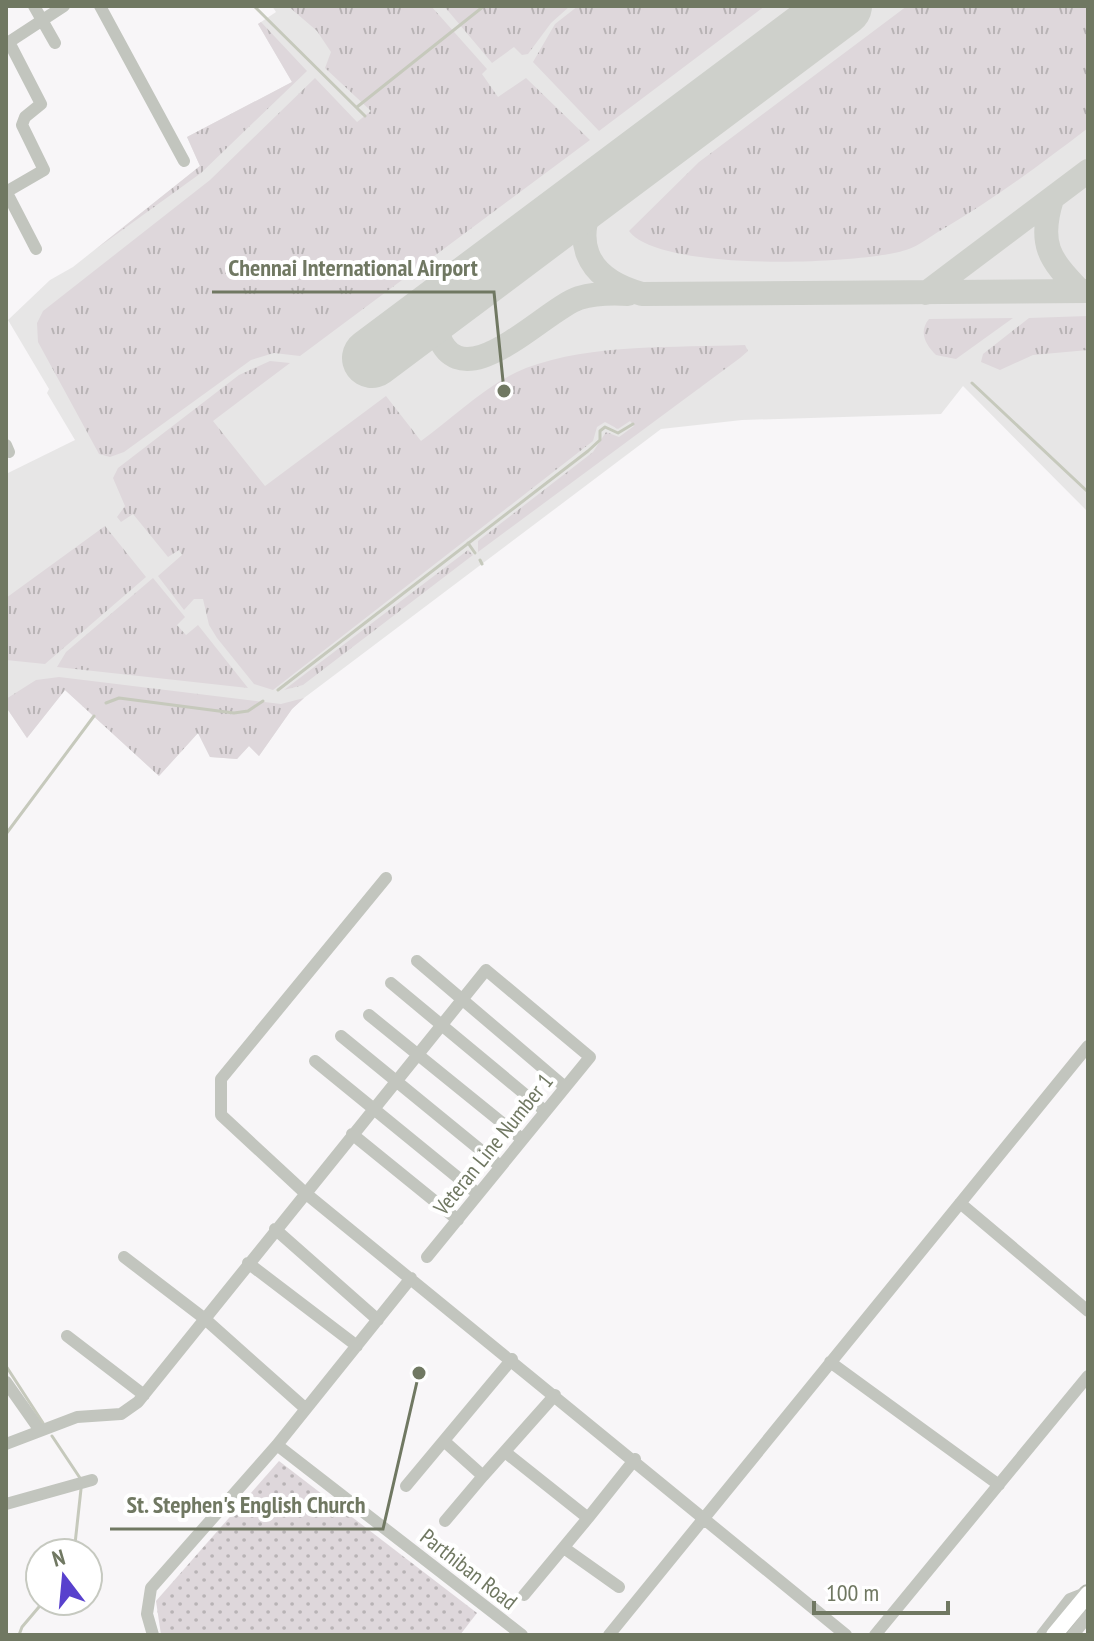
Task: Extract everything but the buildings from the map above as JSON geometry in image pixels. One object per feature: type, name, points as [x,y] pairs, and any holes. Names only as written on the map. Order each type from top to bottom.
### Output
[{"type":"main road","points":[[1054,1635],[1085,1605]]},
{"type":"main road","points":[[1064,1635],[1085,1605]]},
{"type":"street","points":[[34,6],[55,43]]},
{"type":"street","points":[[36,249],[6,191],[44,170],[22,125],[25,117],[41,104],[9,42],[64,6]]},
{"type":"street","points":[[100,6],[184,161]]},
{"type":"street","points":[[386,878],[221,1079],[221,1115],[304,1192],[705,1516],[846,1635]]},
{"type":"street","points":[[417,961],[565,1087]]},
{"type":"street","name":"Veteran Line Number 1","points":[[427,1257],[590,1057],[486,970],[462,999]]},
{"type":"street","points":[[391,983],[545,1111]]},
{"type":"street","points":[[6,1444],[77,1417],[121,1414],[144,1395],[462,999]]},
{"type":"street","points":[[369,1015],[522,1139]]},
{"type":"street","points":[[341,1036],[500,1166]]},
{"type":"street","points":[[609,1635],[1088,1046]]},
{"type":"street","points":[[315,1061],[478,1194]]},
{"type":"street","points":[[352,1134],[458,1220]]},
{"type":"street","points":[[960,1203],[1088,1311]]},
{"type":"street","points":[[275,1229],[378,1320]]},
{"type":"street","points":[[124,1257],[205,1319],[306,1409]]},
{"type":"street","points":[[248,1263],[357,1346]]},
{"type":"street","points":[[153,1635],[147,1614],[151,1588],[277,1445],[411,1278]]},
{"type":"street","points":[[67,1336],[144,1395]]},
{"type":"street","points":[[406,1486],[512,1359]]},
{"type":"street","points":[[830,1362],[999,1485]]},
{"type":"street","points":[[875,1635],[1088,1376]]},
{"type":"street","points":[[6,1382],[39,1429]]},
{"type":"street","points":[[445,1521],[555,1395]]},
{"type":"street","points":[[444,1441],[483,1476]]},
{"type":"street","name":"Parthiban Road","points":[[277,1445],[522,1635]]},
{"type":"street","points":[[505,1452],[588,1518]]},
{"type":"street","points":[[524,1595],[635,1459]]},
{"type":"street","points":[[7,1499],[92,1480]]},
{"type":"street","points":[[564,1548],[619,1587]]},
{"type":"street","points":[[1042,1635],[1070,1599],[1085,1605],[1073,1635]]},
{"type":"shaded area","points":[[272,6],[1088,6],[1088,512],[963,386],[941,414],[742,420],[661,429],[304,698],[292,709],[259,756],[249,746],[237,759],[210,757],[198,733],[159,776],[65,690],[27,738],[6,707],[6,474],[75,440],[8,320],[50,280],[73,267],[200,166],[187,137],[292,82],[258,24],[276,12]]},
{"type":"green space","points":[[288,6],[431,6],[487,69],[482,74],[498,97],[526,78],[590,140],[300,356],[274,353],[251,360],[124,452],[110,457],[99,454],[38,342],[37,323],[43,311],[210,180],[315,78],[357,122],[371,111],[325,68],[331,52],[317,31]]},
{"type":"green space","points":[[444,6],[570,6],[551,23],[528,54],[522,55],[514,47],[492,63]]},
{"type":"green space","points":[[578,6],[765,6],[599,131],[533,62],[555,24]]},
{"type":"green space","points":[[907,6],[1088,6],[1088,128],[999,193],[906,250],[847,259],[805,261],[717,259],[678,253],[648,244],[629,231],[699,162]]},
{"type":"green space","points":[[261,22],[307,71],[201,173],[96,249],[200,166],[187,137],[292,82],[258,24]]},
{"type":"green space","points":[[1088,316],[1088,350],[1033,355],[1000,370],[981,362],[983,354],[1029,318]]},
{"type":"green space","points":[[1013,318],[956,359],[936,355],[925,338],[924,329],[929,319]]},
{"type":"green space","points":[[745,345],[748,351],[740,358],[478,552],[478,541],[593,452],[606,432],[619,437],[634,426],[630,421],[618,429],[605,422],[597,427],[593,441],[273,690],[254,684],[217,638],[209,625],[203,599],[194,599],[184,610],[158,576],[182,555],[179,550],[168,557],[133,514],[121,522],[117,517],[125,506],[113,478],[118,468],[239,375],[270,361],[290,363],[213,421],[265,486],[386,396],[421,441],[498,382],[526,368],[552,360],[634,348]]},
{"type":"green space","points":[[105,526],[146,577],[45,664],[6,660],[6,598]]},
{"type":"green space","points":[[468,550],[473,555],[303,685],[284,690]]},
{"type":"green space","points":[[153,578],[185,617],[177,625],[186,635],[198,625],[248,688],[57,667],[66,652]]},
{"type":"green space","points":[[59,677],[281,704],[304,698],[292,709],[259,756],[249,746],[237,759],[210,757],[198,733],[159,776],[65,690],[27,738],[6,707],[6,699],[36,680]]},
{"type":"green space","points":[[279,1461],[477,1613],[460,1635],[161,1635],[156,1601]]},
{"type":"waterway","points":[[254,6],[365,116]]},
{"type":"waterway","points":[[357,107],[484,6]]},
{"type":"waterway","points":[[972,383],[1088,492]]},
{"type":"waterway","points":[[278,690],[588,451],[600,440],[600,431],[605,427],[618,433],[633,424]]},
{"type":"waterway","points":[[468,543],[475,553]]},
{"type":"waterway","points":[[480,560],[482,564]]},
{"type":"waterway","points":[[106,703],[119,698],[234,713],[248,711],[263,701]]},
{"type":"waterway","points":[[6,834],[94,716]]},
{"type":"waterway","points":[[6,1366],[43,1423]]},
{"type":"waterway","points":[[52,1436],[80,1478]]},
{"type":"waterway","points":[[76,1537],[81,1489]]},
{"type":"waterway","points":[[19,1635],[30,1617]]},
{"type":"taxiway","points":[[926,293],[1088,171]]},
{"type":"taxiway","points":[[601,187],[586,223],[588,254],[595,267],[607,278],[642,294],[1088,291]]},
{"type":"taxiway","points":[[1052,199],[1046,228],[1049,250],[1080,291]]},
{"type":"taxiway","points":[[445,302],[438,319],[439,337],[451,354],[467,359],[506,345],[579,298],[628,294]]},
{"type":"runway","points":[[372,358],[842,6]]},
{"type":"place","name":"Chennai International Airport","points":[[504,391]]},
{"type":"place","name":"St. Stephen's English Church","points":[[419,1373]]}]
